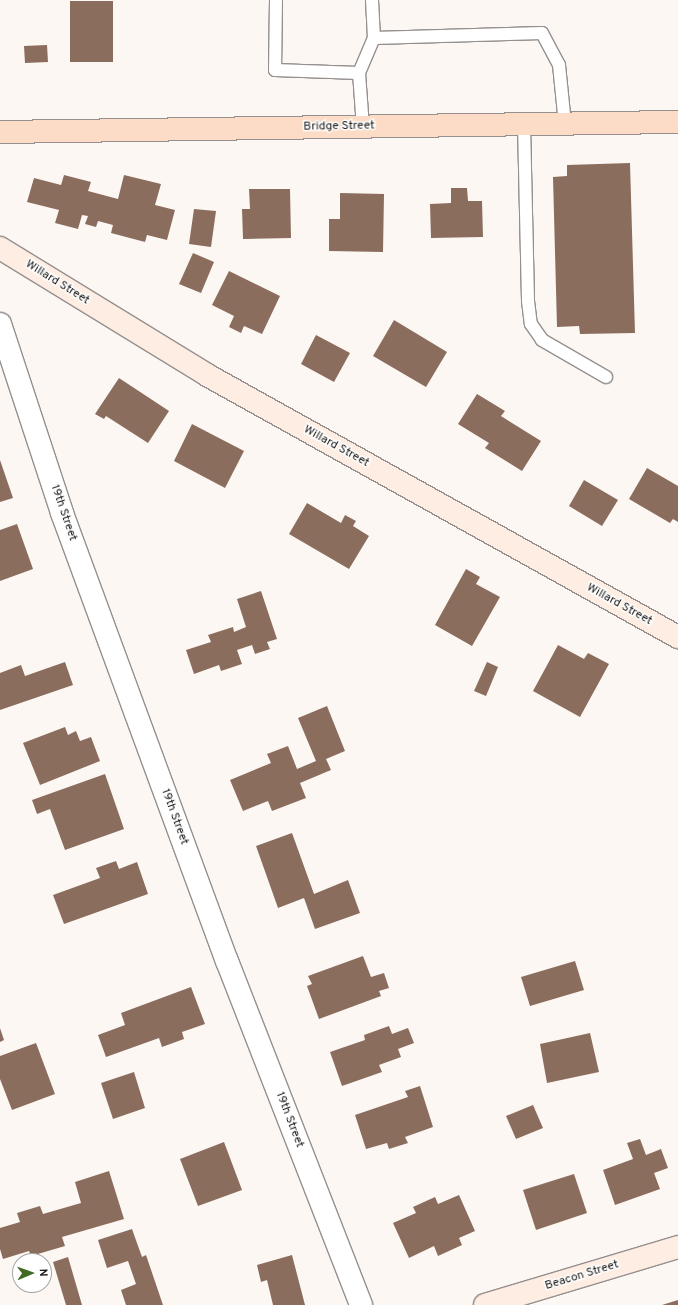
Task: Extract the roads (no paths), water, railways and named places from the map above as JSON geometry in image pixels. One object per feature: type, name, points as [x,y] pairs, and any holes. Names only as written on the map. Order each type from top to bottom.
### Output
[{"type":"main road","name":"Bridge Street","points":[[0,132],[678,122]]},
{"type":"main road","name":"Willard Street","points":[[0,248],[206,374],[678,637]]},
{"type":"main road","name":"Beacon Street","points":[[485,1305],[678,1246]]},
{"type":"street","name":"19th Street","points":[[0,324],[62,513],[219,938],[361,1305]]},
{"type":"lane","points":[[276,0],[275,70],[359,73]]},
{"type":"lane","points":[[363,127],[359,73],[374,38],[372,0]]},
{"type":"lane","points":[[374,38],[542,33],[559,64],[565,124]]},
{"type":"lane","points":[[524,124],[528,301],[531,324],[542,340],[606,377]]}]
